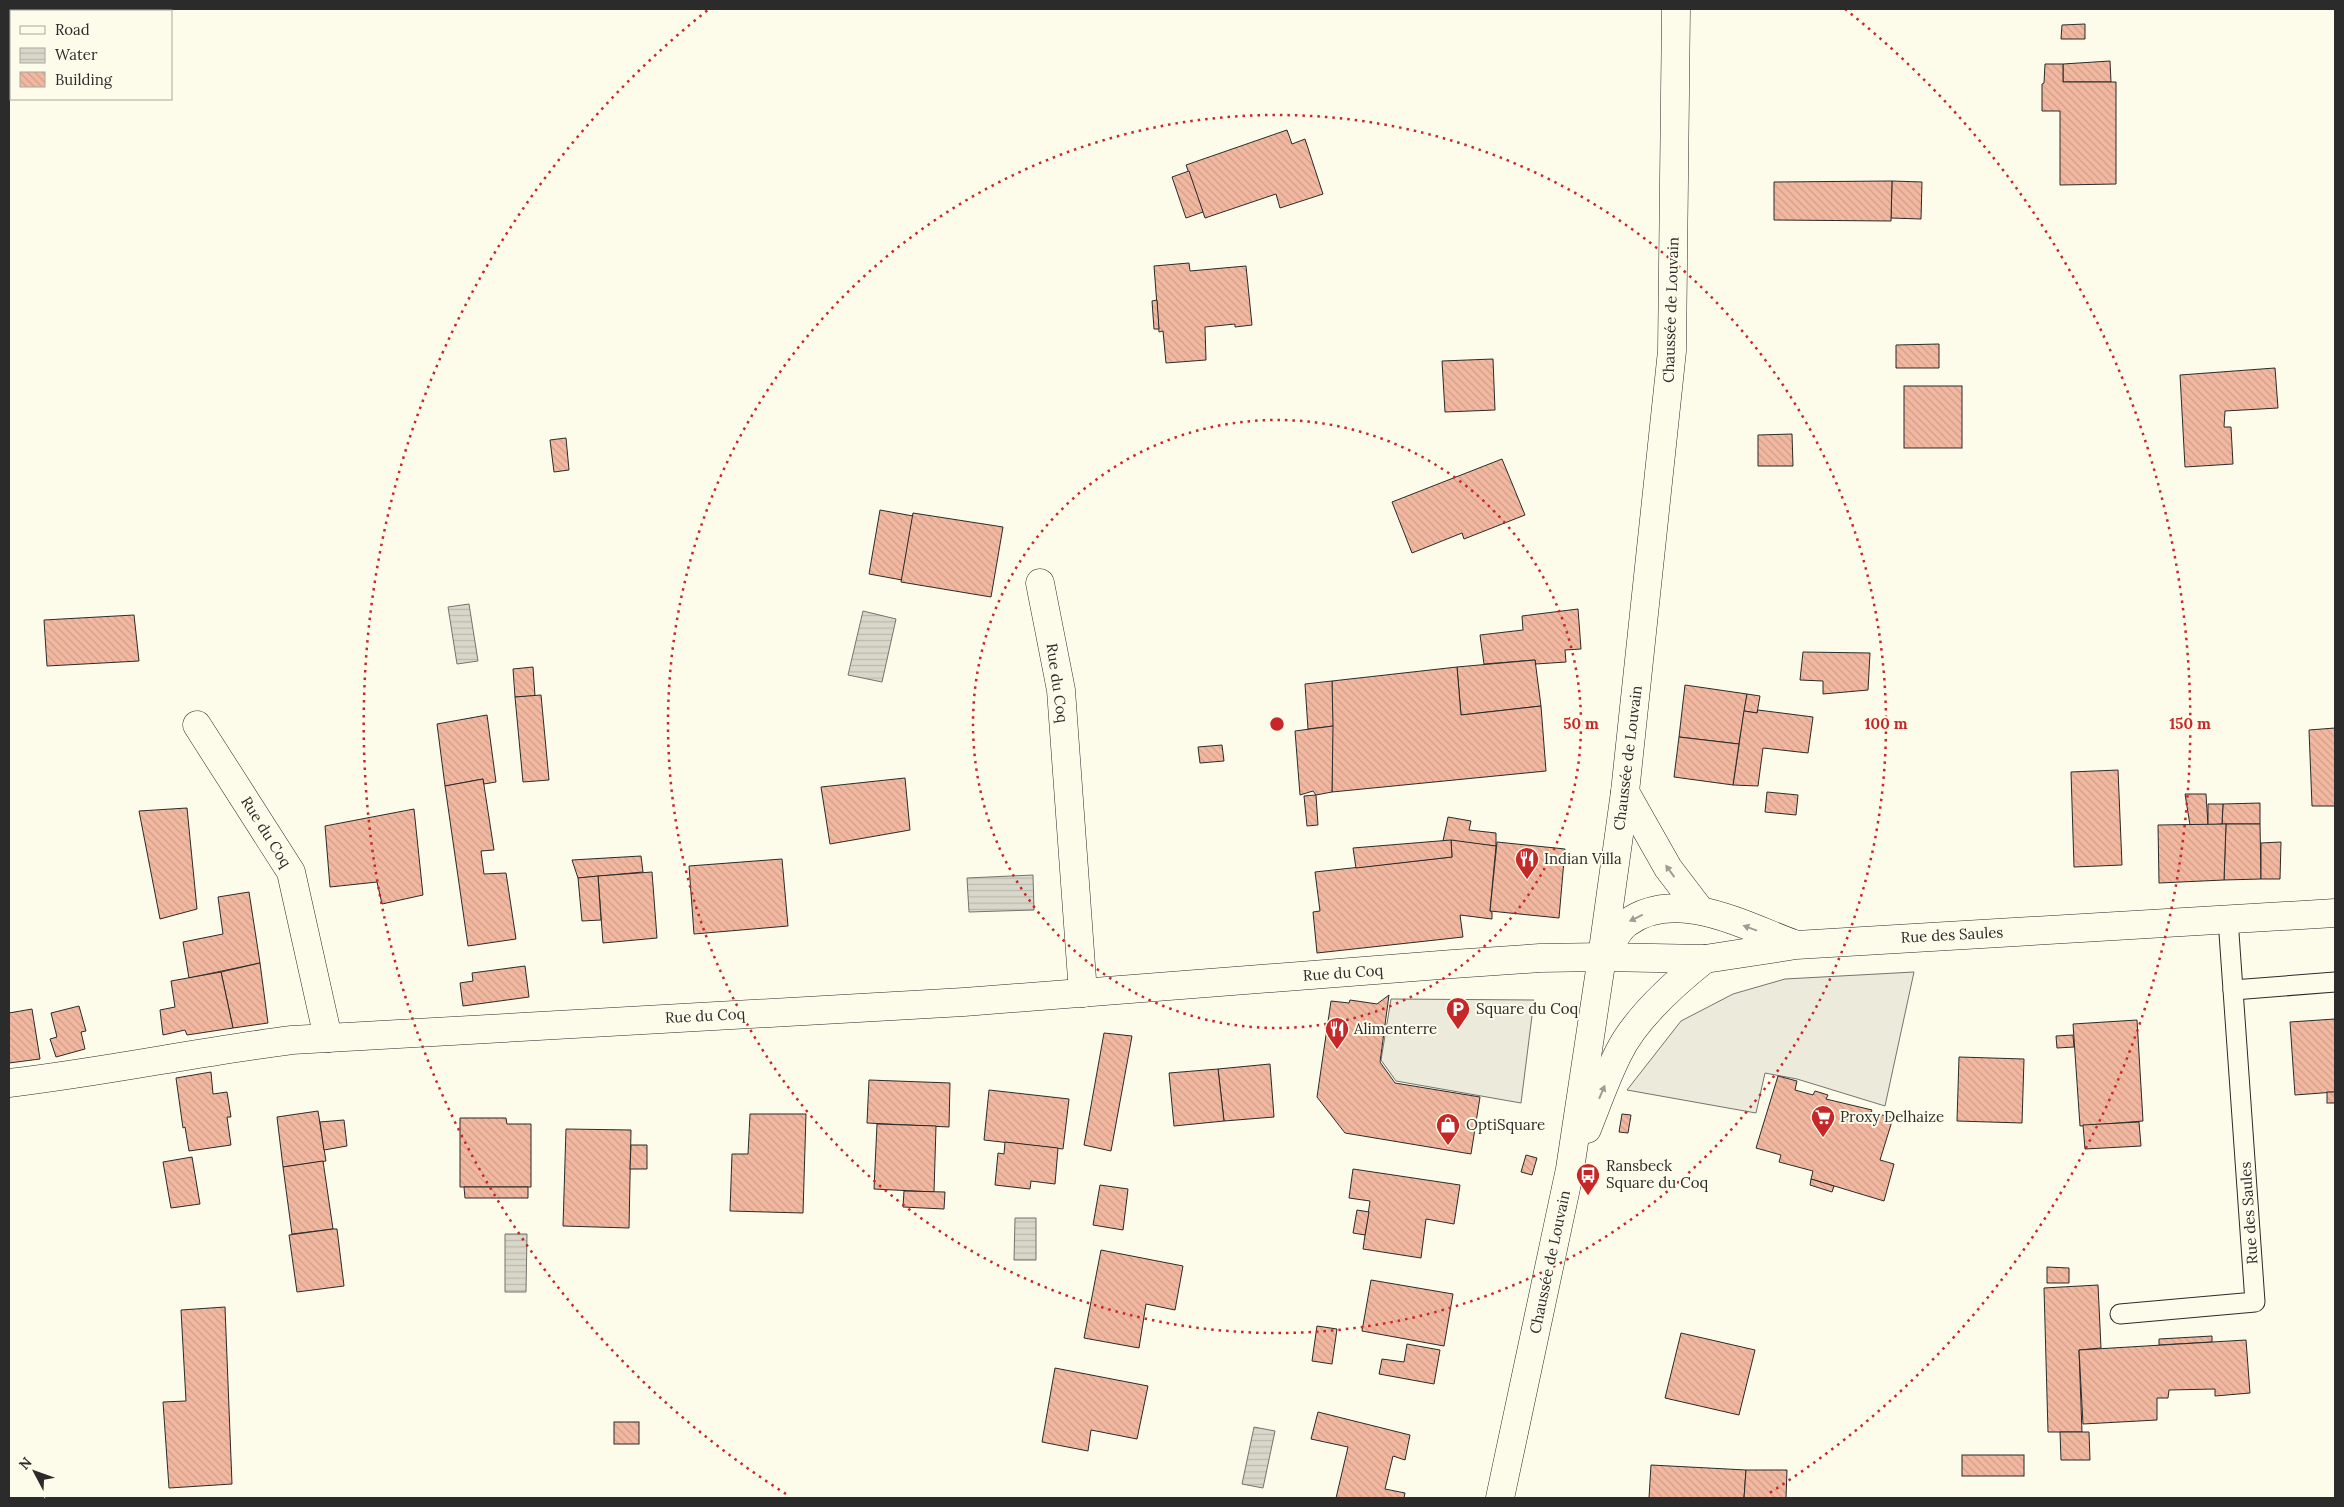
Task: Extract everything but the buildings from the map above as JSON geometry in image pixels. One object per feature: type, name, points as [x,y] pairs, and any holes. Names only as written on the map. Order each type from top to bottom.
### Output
[{"type":"street","name":"Chaussée de Louvain","points":[[1500,1498],[1570,1169],[1625,792],[1672,351],[1676,9]]},
{"type":"street","name":"Rue du Coq","points":[[1040,583],[1060,690],[1083,993]]},
{"type":"street","name":"Rue du Coq","points":[[197,725],[291,872],[328,1038]]},
{"type":"street","points":[[1625,792],[1668,868],[1700,910]]},
{"type":"street","name":"Rue des Saules","points":[[1602,957],[1626,923],[1650,911],[1670,908],[1700,910],[1796,945]]},
{"type":"street","name":"Rue des Saules","points":[[1602,957],[1706,958],[1796,945],[2335,912]]},
{"type":"street","name":"Rue du Coq","points":[[9,1083],[88,1073],[228,1048],[292,1040],[955,1002],[1453,964],[1602,957]]},
{"type":"street","points":[[1570,1169],[1618,1052],[1649,1010],[1685,975],[1706,958]]},
{"type":"lane","name":"Rue des Saules","points":[[2120,1314],[2255,1302],[2228,919]]},
{"type":"lane","points":[[2233,990],[2335,982]]},
{"type":"shaded area","points":[[1914,972],[1885,1106],[1797,1079],[1765,1073],[1756,1113],[1627,1090],[1681,1021],[1733,994],[1785,979]]},
{"type":"shaded area","name":"Square du Coq","points":[[1391,999],[1534,1000],[1521,1103],[1396,1081],[1381,1060]]},
{"type":"water","points":[[469,604],[478,661],[457,664],[448,607]]},
{"type":"water","points":[[863,611],[896,619],[882,682],[848,675]]},
{"type":"water","points":[[1033,875],[1034,910],[969,912],[967,878]]},
{"type":"water","points":[[1015,1218],[1036,1218],[1036,1260],[1014,1260]]},
{"type":"water","points":[[505,1234],[527,1234],[526,1292],[505,1292]]},
{"type":"water","points":[[1254,1427],[1275,1431],[1263,1488],[1242,1484]]},
{"type":"place","name":"Indian Villa","points":[[1527,880]]},
{"type":"place","name":"Square du Coq","points":[[1458,1030]]},
{"type":"place","name":"Alimenterre","points":[[1337,1050]]},
{"type":"place","name":"Proxy Delhaize","points":[[1823,1138]]},
{"type":"place","name":"OptiSquare","points":[[1448,1146]]},
{"type":"place","name":"Ransbeck Square du Coq","points":[[1588,1196]]}]
